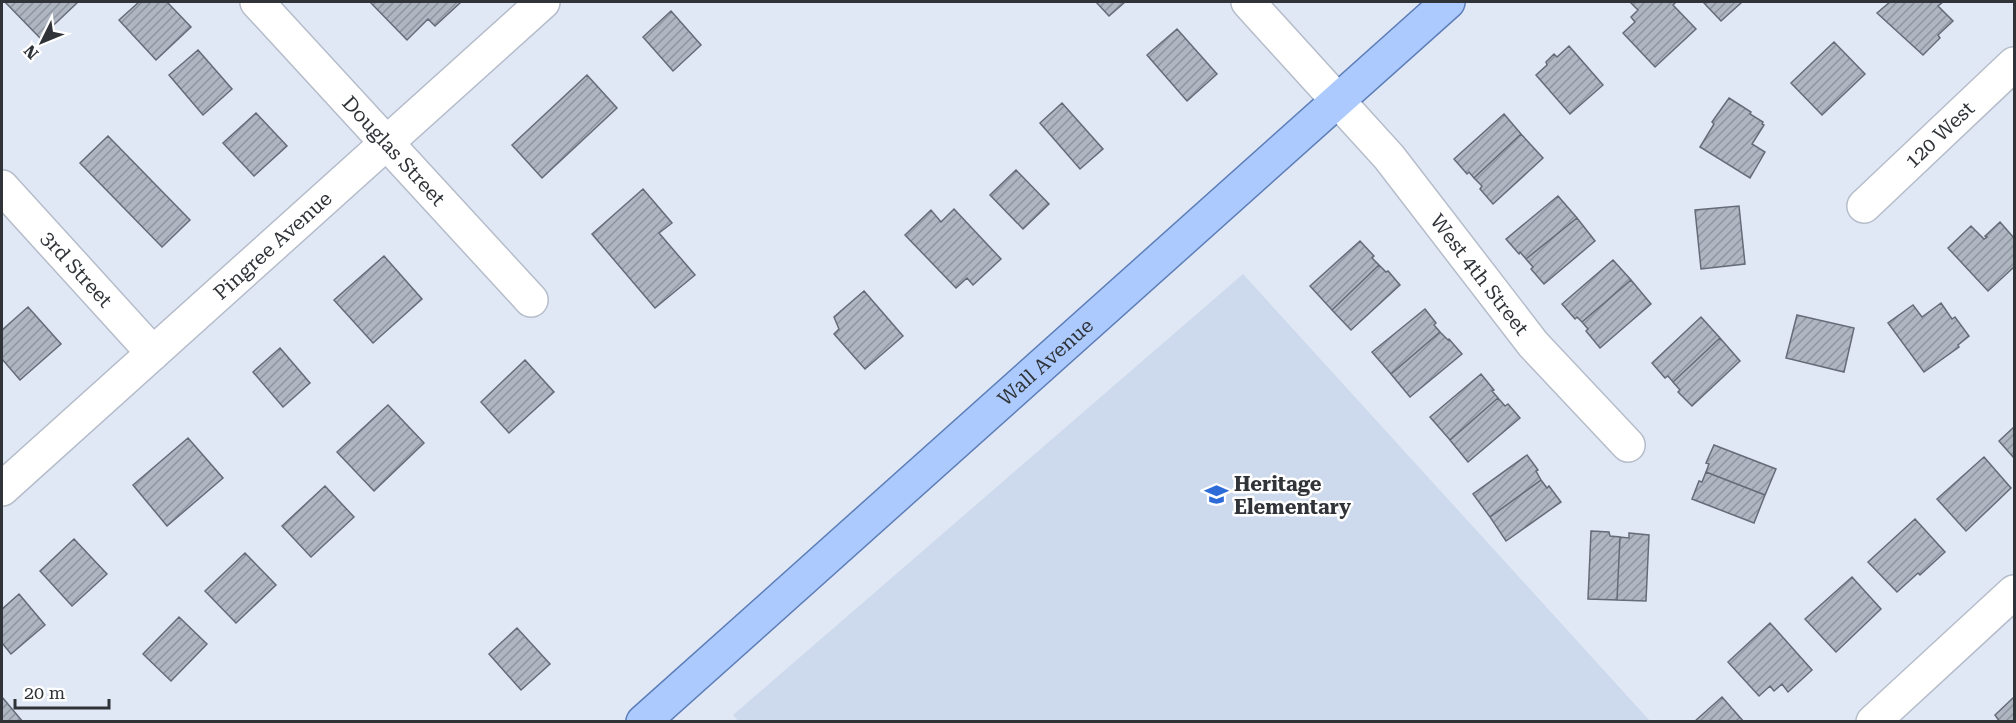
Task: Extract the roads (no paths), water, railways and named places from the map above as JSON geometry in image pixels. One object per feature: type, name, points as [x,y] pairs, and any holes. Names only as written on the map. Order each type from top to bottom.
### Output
[{"type":"main road","name":"Wall Avenue","points":[[642,722],[1448,2]]},
{"type":"street","name":"Douglas Street","points":[[257,2],[531,300]]},
{"type":"street","name":"Pingree Avenue","points":[[2,489],[543,2]]},
{"type":"street","name":"West 4th Street","points":[[1248,2],[1399,169],[1533,344],[1628,445]]},
{"type":"street","name":"120 West","points":[[1864,206],[2014,64]]},
{"type":"street","name":"3rd Street","points":[[2,187],[153,353]]},
{"type":"street","points":[[1874,722],[2014,592]]},
{"type":"place","name":"Heritage Elementary","points":[[1216,495]]}]
